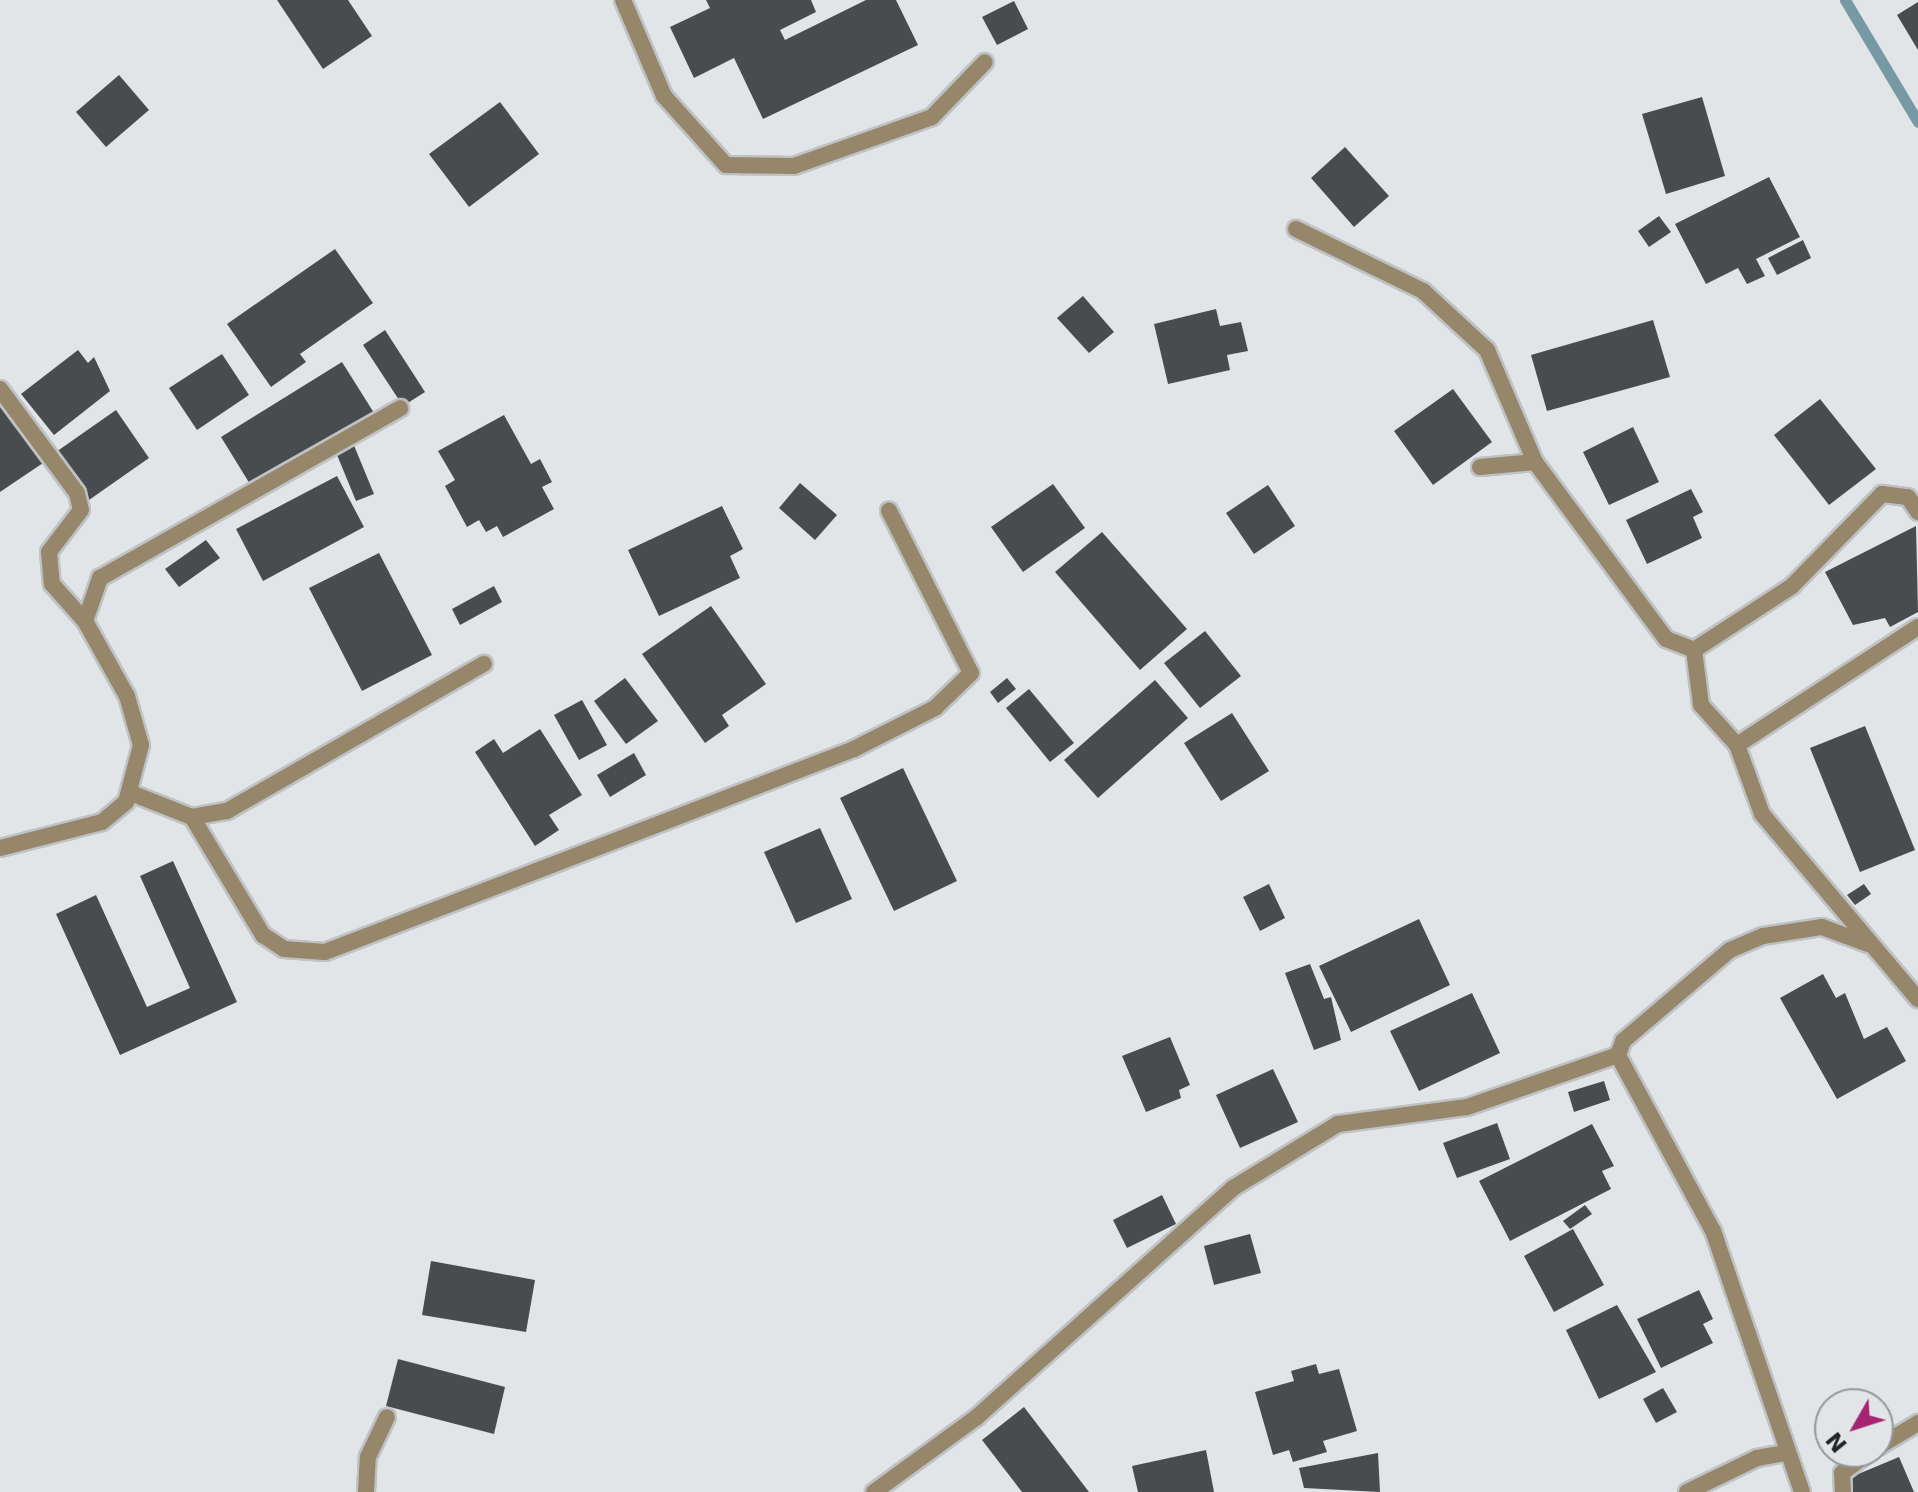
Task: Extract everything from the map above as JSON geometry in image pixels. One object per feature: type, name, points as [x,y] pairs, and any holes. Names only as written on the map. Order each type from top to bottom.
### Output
[{"type":"street","points":[[623,0],[664,96],[726,165],[794,166],[932,117],[985,62]]},
{"type":"street","points":[[1296,229],[1423,291],[1487,350],[1535,462],[1666,639],[1694,650]]},
{"type":"street","points":[[0,389],[77,493],[81,510],[49,552],[48,568],[52,584],[85,621],[127,696],[141,745],[131,793],[102,822],[0,848]]},
{"type":"street","points":[[85,621],[100,578],[400,408]]},
{"type":"street","points":[[1480,467],[1535,462]]},
{"type":"street","points":[[1694,650],[1792,586],[1882,494],[1908,497],[1918,512]]},
{"type":"street","points":[[192,817],[263,935],[284,949],[325,952],[854,749],[935,708],[971,673],[889,511]]},
{"type":"street","points":[[1737,745],[1918,627]]},
{"type":"street","points":[[1694,650],[1701,705],[1737,745],[1762,814],[1868,944],[1918,999]]},
{"type":"street","points":[[131,793],[192,817],[227,811],[484,664]]},
{"type":"street","points":[[1802,1492],[1785,1453],[1713,1231],[1618,1055],[1623,1041],[1730,950],[1763,936],[1822,927],[1868,944]]},
{"type":"street","points":[[874,1492],[977,1417],[1233,1188],[1338,1124],[1467,1107],[1618,1055]]},
{"type":"street","points":[[366,1492],[368,1457],[387,1417]]},
{"type":"street","points":[[1894,1437],[1918,1423]]},
{"type":"street","points":[[1687,1492],[1757,1458],[1785,1453]]},
{"type":"street","points":[[1843,1492],[1842,1473],[1849,1468]]},
{"type":"building","points":[[277,0],[348,0],[372,36],[323,69]]},
{"type":"building","points":[[706,0],[811,0],[816,12],[780,30],[785,40],[866,0],[896,0],[918,45],[763,119],[734,58],[694,78],[670,27],[710,8]]},
{"type":"building","points":[[1014,1],[1028,29],[997,45],[982,17]]},
{"type":"building","points":[[1918,2],[1918,50],[1897,15]]},
{"type":"building","points":[[119,75],[149,110],[106,147],[76,112]]},
{"type":"building","points":[[1702,97],[1725,176],[1666,194],[1642,114]]},
{"type":"building","points":[[500,102],[539,154],[469,207],[429,154]]},
{"type":"building","points":[[1345,147],[1389,196],[1354,227],[1311,178]]},
{"type":"building","points":[[1769,177],[1800,237],[1756,259],[1765,276],[1747,284],[1738,268],[1706,284],[1675,224]]},
{"type":"building","points":[[1659,216],[1671,232],[1649,247],[1638,231]]},
{"type":"building","points":[[1803,240],[1811,258],[1777,275],[1768,258]]},
{"type":"building","points":[[335,249],[373,303],[300,354],[306,362],[271,387],[227,324]]},
{"type":"building","points":[[1083,296],[1114,332],[1089,353],[1057,318]]},
{"type":"building","points":[[1216,309],[1220,326],[1241,322],[1248,351],[1227,355],[1230,370],[1168,384],[1154,324]]},
{"type":"building","points":[[1653,320],[1670,377],[1547,411],[1531,355]]},
{"type":"building","points":[[385,330],[425,392],[403,406],[363,345]]},
{"type":"building","points":[[78,350],[88,363],[94,357],[110,391],[54,435],[21,394]]},
{"type":"building","points":[[222,354],[249,395],[197,430],[169,388]]},
{"type":"building","points":[[342,362],[374,413],[253,489],[221,437]]},
{"type":"building","points":[[1453,389],[1492,442],[1433,485],[1394,431]]},
{"type":"building","points":[[1820,399],[1876,469],[1829,505],[1774,435]]},
{"type":"building","points":[[0,402],[46,461],[0,492]]},
{"type":"building","points":[[116,410],[149,458],[89,500],[56,452]]},
{"type":"building","points":[[504,415],[531,464],[540,459],[552,482],[542,487],[554,509],[503,537],[497,526],[486,532],[479,520],[467,527],[445,486],[455,480],[438,451]]},
{"type":"building","points":[[1633,427],[1659,482],[1609,505],[1583,452]]},
{"type":"building","points":[[353,443],[374,494],[356,501],[335,450]]},
{"type":"building","points":[[337,476],[364,527],[263,581],[236,529]]},
{"type":"building","points":[[800,483],[837,515],[815,540],[779,508]]},
{"type":"building","points":[[1053,484],[1085,528],[1023,572],[991,527]]},
{"type":"building","points":[[1268,485],[1295,526],[1254,554],[1226,513]]},
{"type":"building","points":[[1691,489],[1703,512],[1693,517],[1702,538],[1647,564],[1626,520]]},
{"type":"building","points":[[722,506],[743,549],[730,556],[740,578],[659,616],[628,550]]},
{"type":"building","points":[[1916,526],[1918,612],[1890,627],[1885,618],[1853,625],[1825,572]]},
{"type":"building","points":[[1102,532],[1187,629],[1140,670],[1055,572]]},
{"type":"building","points":[[206,540],[220,558],[179,587],[165,569]]},
{"type":"building","points":[[379,553],[432,655],[362,691],[309,588]]},
{"type":"building","points":[[494,586],[502,602],[460,625],[452,609]]},
{"type":"building","points":[[711,606],[766,684],[722,715],[729,726],[705,743],[642,654]]},
{"type":"building","points":[[1205,631],[1241,676],[1200,708],[1164,663]]},
{"type":"building","points":[[625,678],[658,721],[626,744],[594,701]]},
{"type":"building","points":[[1007,678],[1016,689],[998,703],[990,692]]},
{"type":"building","points":[[1155,680],[1188,718],[1098,798],[1064,760]]},
{"type":"building","points":[[1029,689],[1074,743],[1050,762],[1006,708]]},
{"type":"building","points":[[582,700],[607,745],[579,760],[554,715]]},
{"type":"building","points":[[1232,713],[1269,771],[1221,801],[1184,743]]},
{"type":"building","points":[[1865,726],[1915,850],[1860,872],[1810,748]]},
{"type":"building","points":[[540,729],[582,795],[549,815],[559,830],[535,846],[475,752],[494,739],[503,753]]},
{"type":"building","points":[[634,753],[646,775],[610,797],[597,775]]},
{"type":"building","points":[[903,768],[957,881],[894,911],[840,798]]},
{"type":"building","points":[[820,828],[852,899],[796,923],[764,852]]},
{"type":"building","points":[[173,861],[237,1002],[120,1055],[56,914],[96,895],[147,1007],[190,988],[140,876]]},
{"type":"building","points":[[1269,884],[1285,918],[1260,931],[1243,897]]},
{"type":"building","points":[[1864,884],[1871,894],[1855,905],[1847,895]]},
{"type":"building","points":[[1419,919],[1450,985],[1351,1032],[1319,966]]},
{"type":"building","points":[[1310,964],[1324,999],[1331,997],[1341,1040],[1314,1050],[1285,973]]},
{"type":"building","points":[[1823,974],[1836,998],[1845,993],[1864,1039],[1887,1027],[1906,1061],[1837,1099],[1780,998]]},
{"type":"building","points":[[1472,993],[1500,1053],[1419,1091],[1390,1031]]},
{"type":"building","points":[[1170,1037],[1190,1085],[1179,1090],[1181,1098],[1146,1112],[1122,1056]]},
{"type":"building","points":[[1273,1069],[1298,1122],[1240,1148],[1216,1095]]},
{"type":"building","points":[[1604,1081],[1610,1100],[1574,1112],[1568,1092]]},
{"type":"building","points":[[1497,1123],[1510,1159],[1457,1178],[1443,1143]]},
{"type":"building","points":[[1592,1124],[1614,1166],[1602,1171],[1611,1189],[1510,1241],[1479,1181]]},
{"type":"building","points":[[1162,1195],[1176,1224],[1127,1248],[1113,1220]]},
{"type":"building","points":[[1585,1205],[1592,1214],[1570,1229],[1563,1221]]},
{"type":"building","points":[[1573,1229],[1604,1285],[1554,1312],[1524,1256]]},
{"type":"building","points":[[1250,1234],[1261,1273],[1214,1285],[1204,1246]]},
{"type":"building","points":[[431,1261],[535,1280],[526,1332],[422,1315]]},
{"type":"building","points":[[1699,1290],[1713,1319],[1703,1324],[1713,1343],[1661,1368],[1637,1319]]},
{"type":"building","points":[[1617,1305],[1656,1372],[1599,1399],[1566,1330]]},
{"type":"building","points":[[398,1359],[505,1387],[494,1434],[386,1406]]},
{"type":"building","points":[[1316,1364],[1319,1374],[1339,1369],[1357,1431],[1323,1441],[1327,1452],[1293,1462],[1289,1450],[1273,1455],[1255,1392],[1294,1381],[1291,1371]]},
{"type":"building","points":[[1663,1388],[1677,1412],[1656,1423],[1643,1399]]},
{"type":"building","points":[[1024,1407],[1089,1492],[1022,1492],[982,1440]]},
{"type":"building","points":[[1206,1450],[1214,1492],[1138,1492],[1132,1466]]},
{"type":"building","points":[[1378,1453],[1380,1492],[1304,1488],[1299,1468]]},
{"type":"building","points":[[1899,1457],[1914,1492],[1849,1492],[1844,1480],[1873,1468],[1894,1468],[1894,1459]]},
{"type":"waterway","points":[[1845,0],[1918,122]]}]
